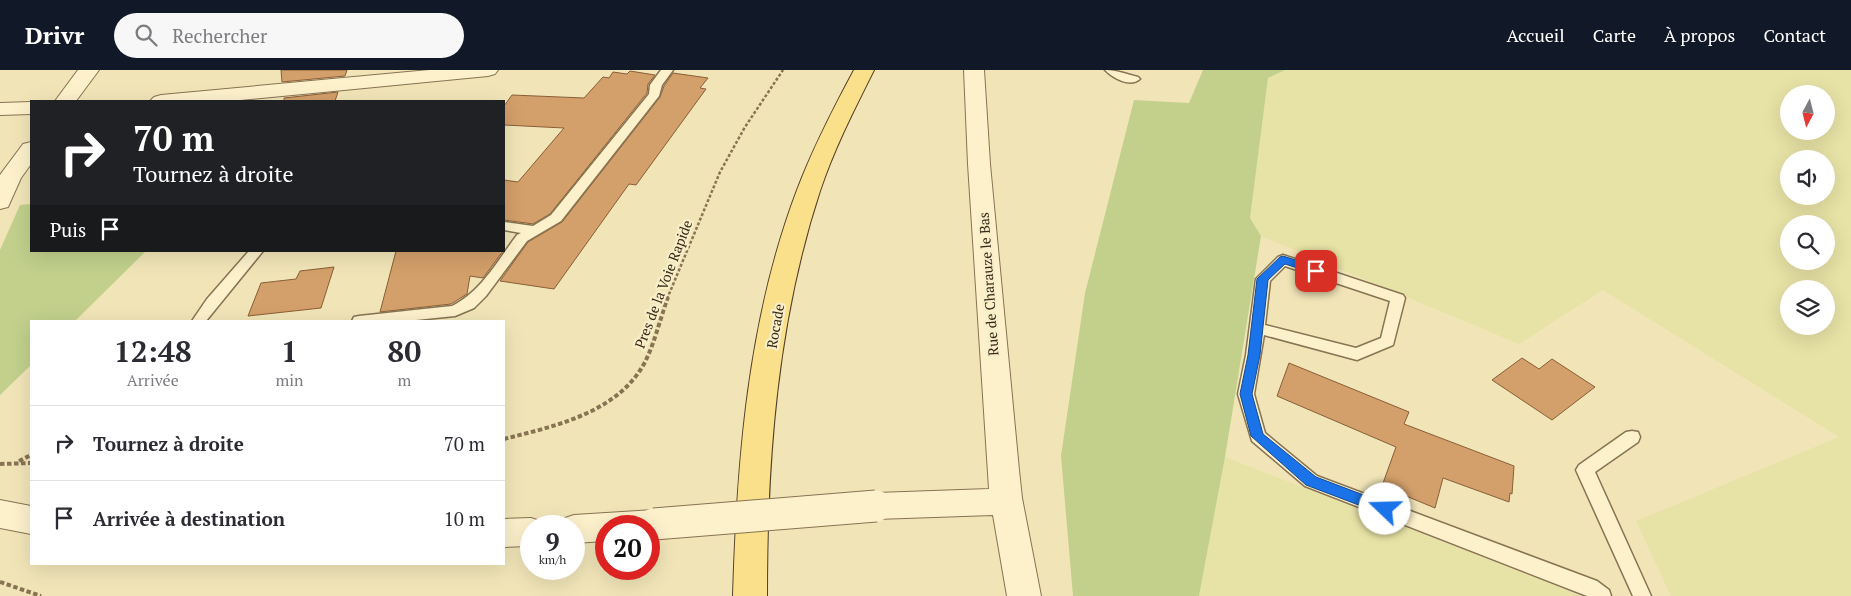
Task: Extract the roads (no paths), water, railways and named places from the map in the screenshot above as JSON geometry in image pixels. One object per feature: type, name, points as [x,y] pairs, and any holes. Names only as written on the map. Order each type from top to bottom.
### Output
[{"type":"main road","name":"Rocade","points":[[750,596],[750,558],[757,432],[777,308],[797,224],[824,148],[850,93],[864,70]]},
{"type":"street","points":[[66,100],[89,70]]},
{"type":"street","points":[[172,100],[488,70]]},
{"type":"street","name":"Rue de Charauze le Bas","points":[[974,70],[979,164],[1006,498],[1024,596]]},
{"type":"street","points":[[0,108],[30,108]]},
{"type":"street","points":[[0,202],[10,177],[30,149]]},
{"type":"street","points":[[660,524],[876,506],[988,503],[1006,498]]},
{"type":"street","points":[[0,514],[30,520]]},
{"type":"street","points":[[505,533],[520,532]]},
{"type":"lane","points":[[369,320],[455,311],[469,304],[481,293],[522,238],[532,230],[556,218],[655,94],[656,85],[667,70]]},
{"type":"lane","points":[[1111,70],[1123,78],[1134,79]]},
{"type":"lane","points":[[505,226],[532,230]]},
{"type":"lane","points":[[200,320],[208,306],[245,268],[255,252]]},
{"type":"lane","points":[[1257,328],[1357,354],[1388,341],[1398,298],[1283,260],[1263,279],[1257,328],[1254,355],[1246,394],[1258,436],[1311,481],[1590,586],[1602,596]]},
{"type":"lane","points":[[1632,437],[1585,470],[1642,596]]}]
